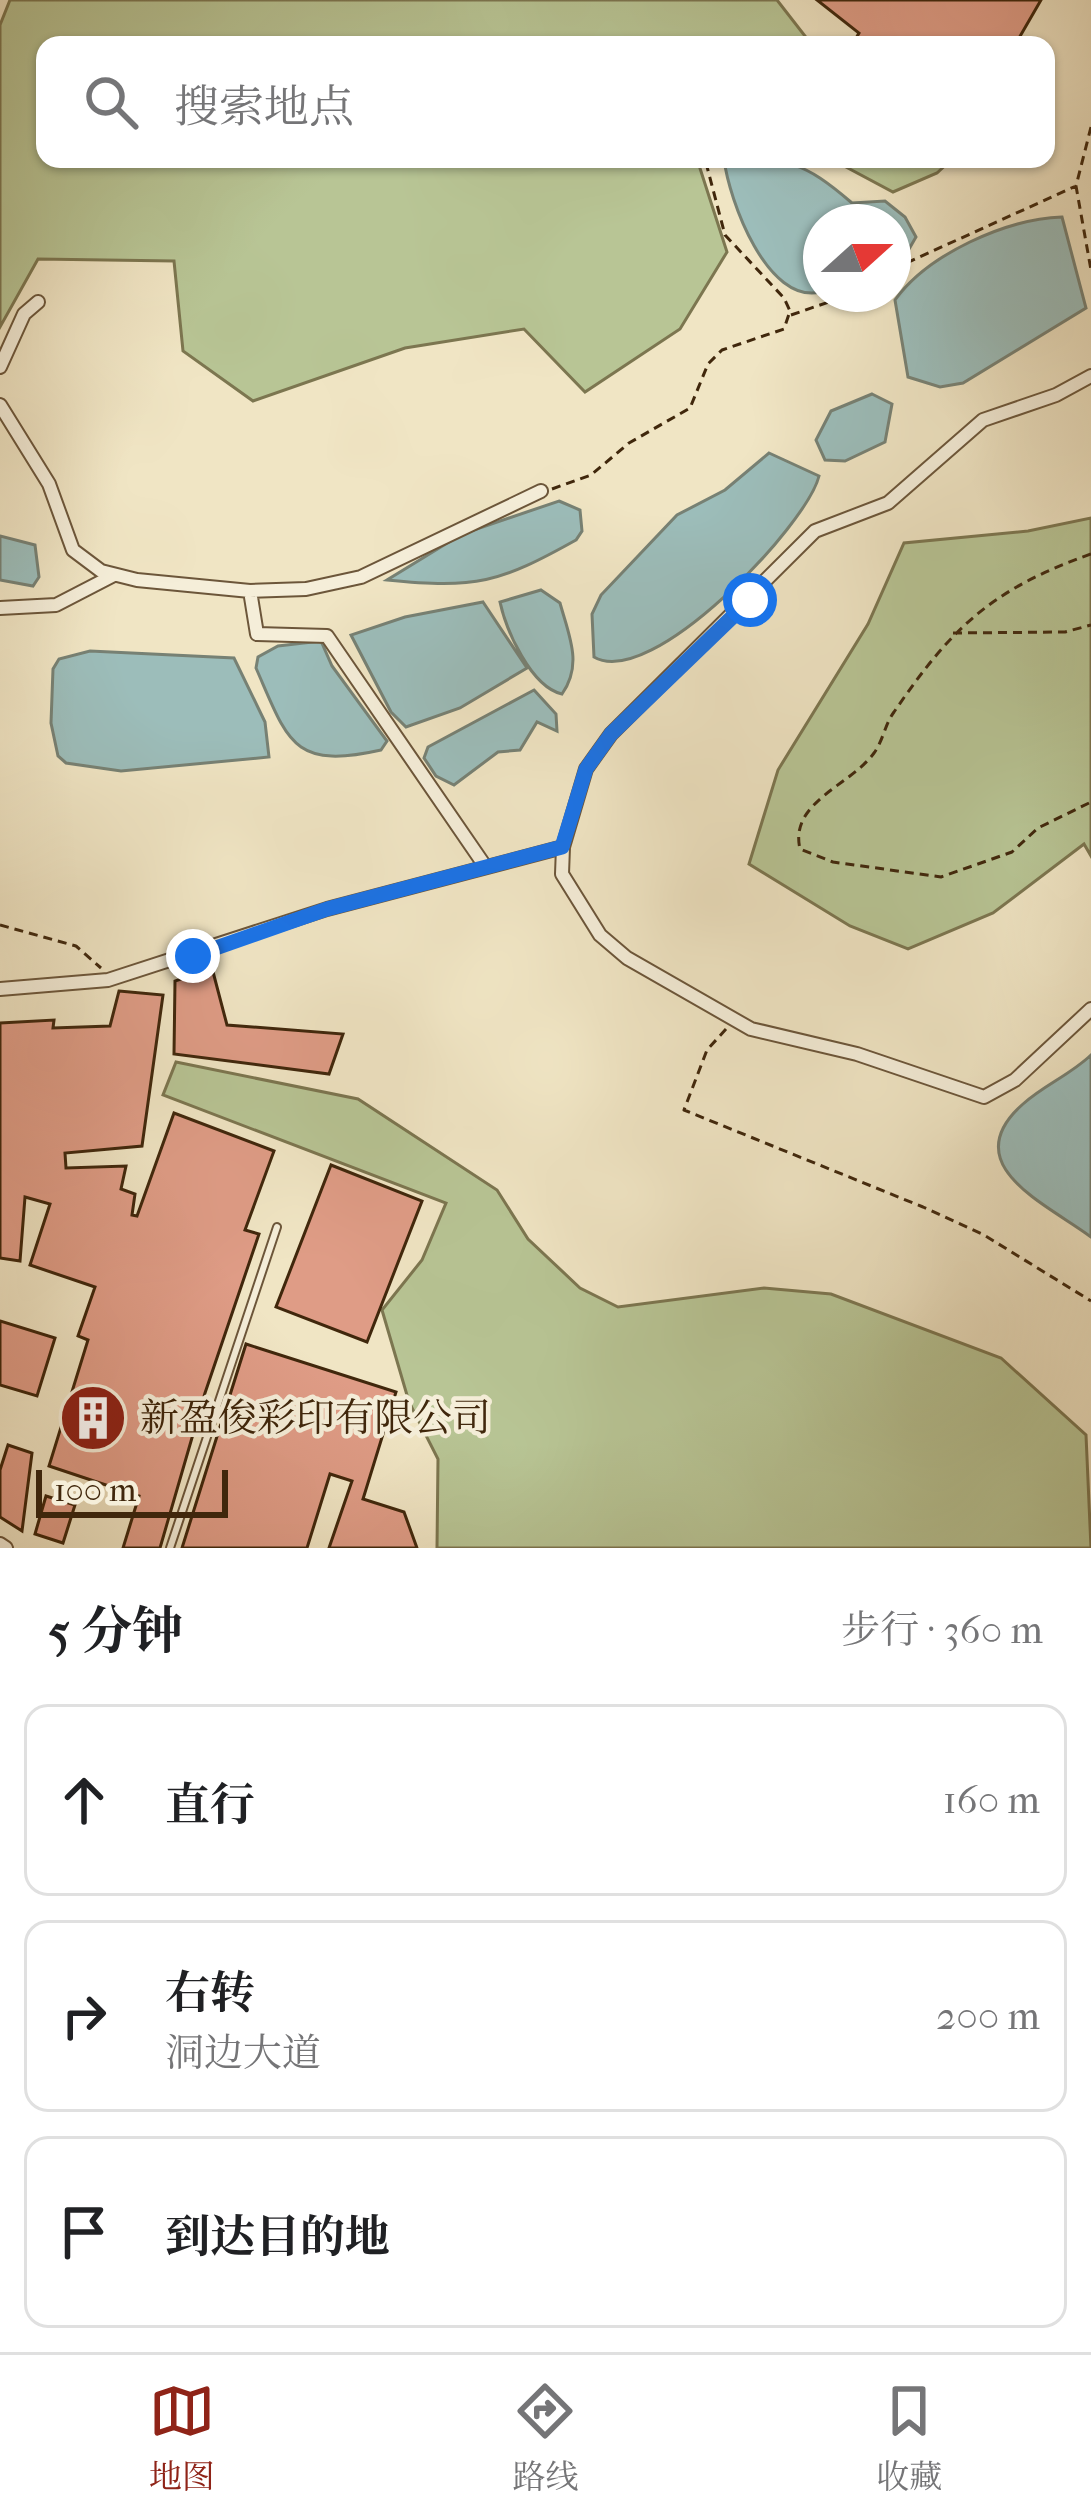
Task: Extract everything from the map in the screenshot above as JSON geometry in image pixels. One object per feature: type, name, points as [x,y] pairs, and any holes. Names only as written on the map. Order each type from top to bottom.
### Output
[{"type":"street","points":[[0,367],[24,314],[38,302]]},
{"type":"street","points":[[1091,376],[1056,395],[983,420],[888,503],[815,531],[611,734],[586,769],[562,847],[562,874],[600,935],[627,958],[751,1029],[857,1054],[984,1096],[1015,1080],[1091,1009]]},
{"type":"street","points":[[0,405],[3,422],[49,484],[73,550],[114,574],[250,591],[306,589],[361,577],[453,528],[488,519],[541,490]]},
{"type":"street","points":[[0,608],[56,605],[114,574]]},
{"type":"street","points":[[250,591],[257,634],[326,636],[485,866]]},
{"type":"street","points":[[0,989],[108,980],[327,909],[562,847]]},
{"type":"lane","points":[[170,1548],[277,1227]]},
{"type":"path","points":[[1091,127],[1076,186],[1091,270]]},
{"type":"path","points":[[707,168],[724,235],[774,284],[790,315]]},
{"type":"path","points":[[911,261],[1076,186]]},
{"type":"path","points":[[541,490],[591,475],[629,442],[690,408],[708,364],[722,350],[784,329],[790,315],[803,311]]},
{"type":"path","points":[[1091,554],[1037,573],[951,633],[891,716],[876,751],[801,820],[800,849],[832,862],[941,877],[1012,852],[1038,828],[1091,802]]},
{"type":"path","points":[[951,633],[1024,634],[1091,625]]},
{"type":"path","points":[[0,925],[76,946],[98,962],[108,980]]},
{"type":"path","points":[[731,1019],[707,1050],[684,1110],[984,1235],[1091,1301]]},
{"type":"green space","points":[[10,0],[777,0],[805,36],[36,36],[36,168],[700,168],[727,252],[680,329],[585,392],[524,329],[405,348],[253,401],[183,351],[174,261],[38,259],[0,327],[0,25]]},
{"type":"green space","points":[[848,168],[942,168],[937,173],[893,192]]},
{"type":"green space","points":[[1091,518],[1091,856],[1084,844],[993,913],[908,949],[850,926],[749,864],[778,770],[868,624],[904,543],[1028,531]]},
{"type":"green space","points":[[176,1062],[358,1099],[497,1190],[528,1239],[580,1288],[618,1307],[764,1288],[831,1294],[1001,1358],[1086,1435],[1091,1548],[437,1548],[438,1459],[409,1402],[382,1310],[422,1260],[446,1203],[163,1095]]},
{"type":"water","points":[[726,168],[801,168],[852,203],[889,204],[803,204],[802,292],[768,266],[734,199]]},
{"type":"water","points":[[1062,217],[1086,308],[963,383],[940,387],[908,377],[897,312],[911,312],[911,281],[970,242],[1040,219]]},
{"type":"water","points":[[872,394],[892,404],[885,442],[845,461],[825,460],[816,440],[831,411]]},
{"type":"water","points":[[769,453],[819,476],[787,530],[758,564],[687,628],[652,650],[620,661],[594,657],[592,614],[601,595],[677,515],[725,490]]},
{"type":"water","points":[[559,501],[580,510],[582,531],[576,540],[526,566],[466,583],[387,580],[462,534]]},
{"type":"water","points":[[0,536],[35,545],[39,577],[33,586],[0,580]]},
{"type":"water","points":[[541,590],[560,603],[570,638],[572,672],[562,694],[530,669],[500,602]]},
{"type":"water","points":[[483,602],[527,668],[460,708],[406,727],[391,712],[351,635],[405,617]]},
{"type":"water","points":[[321,641],[332,666],[387,741],[381,750],[328,756],[297,744],[286,731],[256,668],[258,657],[278,646]]},
{"type":"water","points":[[90,651],[234,658],[265,722],[269,757],[121,771],[66,763],[58,756],[51,723],[53,669],[59,659]]},
{"type":"water","points":[[534,690],[556,714],[557,731],[537,722],[520,750],[498,752],[454,785],[436,776],[424,758],[428,747]]},
{"type":"water","points":[[1091,1055],[1091,1237],[1015,1181],[998,1146],[1004,1126],[1023,1104]]},
{"type":"building","points":[[817,0],[1041,0],[1020,36],[859,33]]},
{"type":"building","points":[[212,968],[227,1025],[343,1034],[329,1074],[174,1054],[175,981]]},
{"type":"building","points":[[119,991],[163,995],[142,1146],[65,1153],[66,1168],[126,1166],[121,1189],[135,1194],[132,1215],[137,1216],[174,1113],[274,1151],[245,1230],[259,1234],[205,1393],[160,1548],[123,1548],[139,1496],[49,1466],[88,1340],[78,1336],[95,1287],[30,1265],[50,1204],[25,1197],[20,1261],[0,1258],[0,1023],[54,1020],[53,1028],[110,1026]]},
{"type":"building","points":[[331,1165],[422,1201],[367,1342],[276,1307]]},
{"type":"building","points":[[0,1321],[55,1338],[37,1396],[0,1385]]},
{"type":"building","points":[[246,1344],[396,1392],[363,1499],[404,1512],[417,1548],[329,1548],[352,1481],[330,1474],[307,1548],[182,1548]]},
{"type":"building","points":[[8,1445],[32,1453],[22,1531],[0,1517],[0,1470]]},
{"type":"building","points":[[46,1496],[75,1505],[63,1543],[35,1534]]},
{"type":"place","name":"新盈俊彩印有限公司","points":[[93,1418]]},
{"type":"route","points":[[193,956],[327,909],[562,847],[586,769],[611,734],[750,600]]}]
